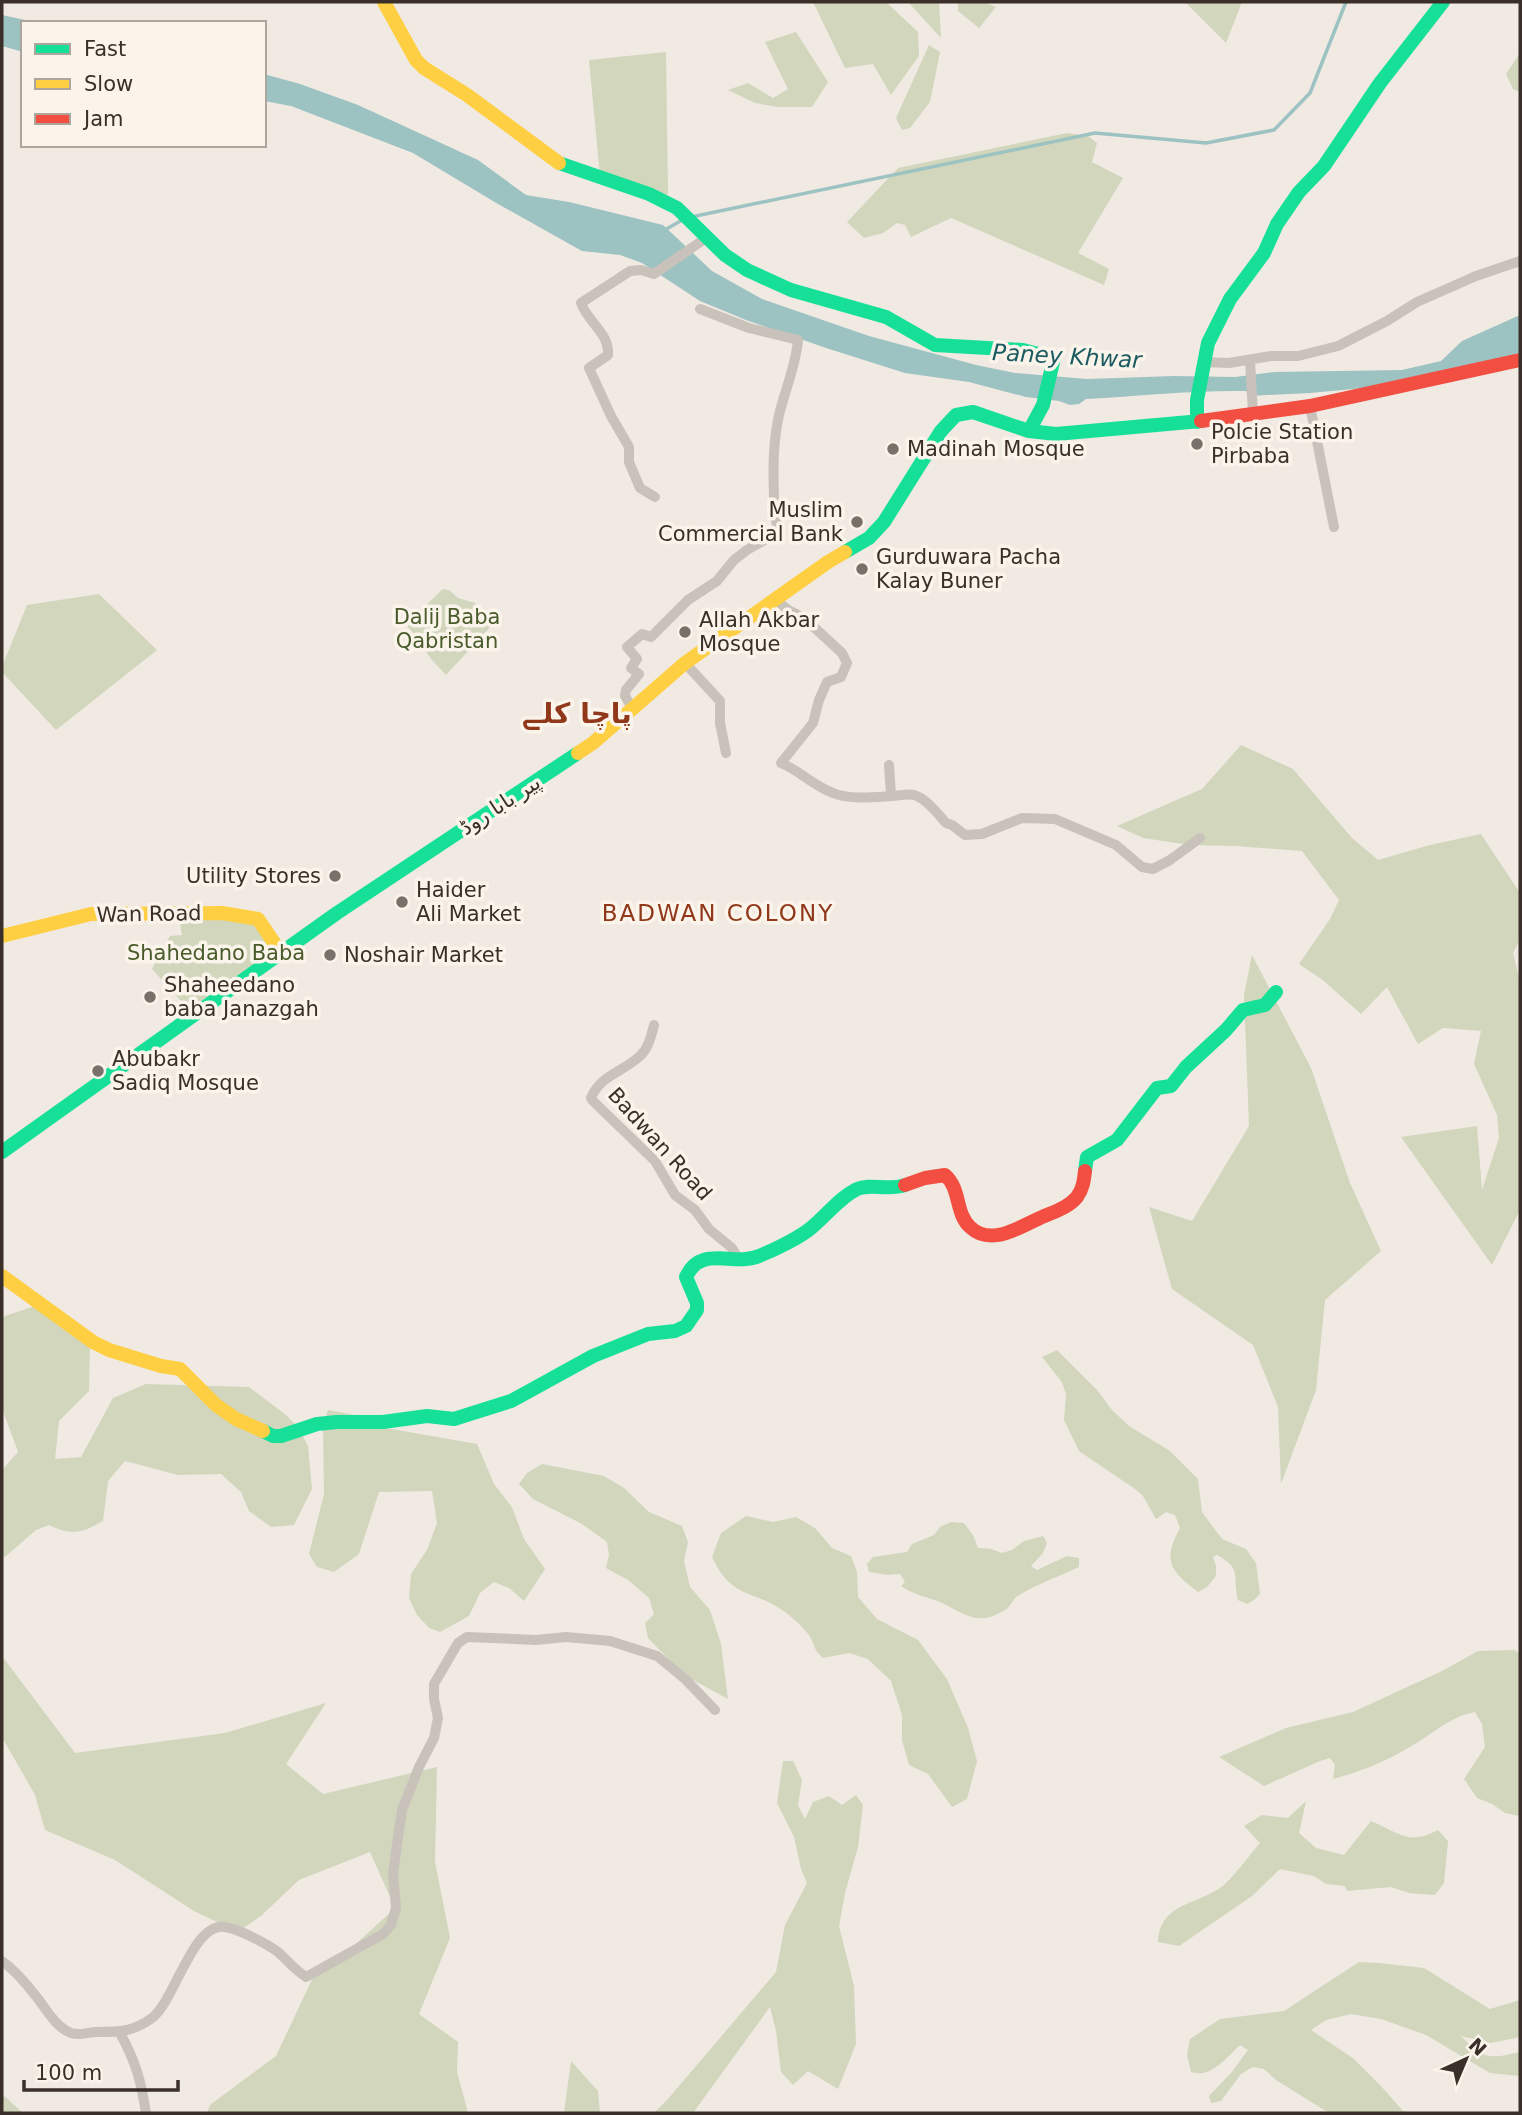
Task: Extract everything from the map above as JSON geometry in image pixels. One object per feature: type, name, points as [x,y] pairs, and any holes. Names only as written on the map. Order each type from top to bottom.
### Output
[{"type":"street","points":[[384,2],[416,60],[432,75],[467,95],[552,160],[649,194],[677,208],[706,238],[747,271],[790,290],[886,317],[936,345],[1023,350],[1054,358],[1043,405],[1029,431],[1056,434],[1197,422],[1310,405],[1520,360]]},
{"type":"street","points":[[1197,422],[1197,400],[1208,343],[1230,299],[1264,253],[1278,223],[1299,192],[1324,166],[1380,83],[1443,2]]},
{"type":"street","points":[[655,497],[640,488],[629,462],[629,447],[589,368],[608,355],[608,349],[604,336],[584,312],[581,303],[630,271],[641,270],[654,274],[706,238]]},
{"type":"street","points":[[1203,366],[1271,356],[1298,356],[1338,346],[1417,302],[1476,276],[1520,261]]},
{"type":"street","points":[[633,709],[625,696],[626,690],[639,674],[631,668],[637,659],[627,648],[642,635],[651,637],[688,600],[717,580],[734,560],[775,534],[778,529],[774,517],[772,465],[779,417],[798,340],[749,328],[700,309]]},
{"type":"street","points":[[1250,360],[1253,413]]},
{"type":"street","points":[[1310,405],[1334,527]]},
{"type":"street","name":"پیر بابا روڈ","points":[[2,1152],[337,913],[593,743],[685,663],[828,562],[869,538],[884,522],[941,431],[956,415],[973,412],[1029,431]]},
{"type":"street","points":[[775,599],[804,618],[842,653],[848,663],[841,677],[827,682],[813,723],[781,763],[834,794],[912,794],[922,799],[946,823],[965,835],[982,834],[1022,818],[1055,819],[1116,845],[1142,867],[1153,869],[1200,838]]},
{"type":"street","points":[[685,663],[720,701],[720,723],[726,753]]},
{"type":"street","points":[[889,765],[891,796]]},
{"type":"street","name":"Wan Road","points":[[2,936],[91,914],[222,913],[258,919],[281,953]]},
{"type":"street","points":[[2,1276],[93,1342],[108,1350],[180,1369],[216,1405],[236,1419],[273,1436],[281,1436],[317,1424],[337,1422],[383,1422],[428,1416],[454,1419],[511,1401],[593,1356],[648,1334],[675,1331],[686,1326],[696,1310],[697,1303],[686,1277],[691,1266],[712,1258],[749,1259],[759,1256],[793,1240],[842,1199],[863,1187],[894,1189],[925,1178],[946,1175],[955,1185],[962,1215],[971,1227],[981,1234],[993,1236],[1006,1234],[1067,1206],[1084,1186],[1087,1157],[1118,1140],[1153,1092],[1157,1088],[1171,1086],[1185,1066],[1226,1030],[1243,1010],[1265,1005],[1276,992]]},
{"type":"street","name":"Badwan Road","points":[[654,1026],[650,1042],[641,1055],[601,1082],[591,1098],[655,1161],[675,1195],[695,1210],[709,1229],[732,1248],[738,1258]]},
{"type":"street","points":[[2,1961],[17,1973],[55,2022],[69,2033],[120,2033],[152,2018],[164,2006],[183,1967],[205,1933],[212,1927],[224,1926],[263,1944],[277,1952],[306,1977],[383,1934],[391,1925],[396,1908],[393,1873],[402,1810],[434,1738],[438,1718],[433,1699],[434,1684],[458,1643],[467,1637],[536,1640],[566,1637],[610,1641],[657,1656],[685,1679],[715,1710]]},
{"type":"street","points":[[120,2033],[137,2068],[146,2113]]},
{"type":"green space","points":[[813,2],[886,2],[918,32],[919,56],[891,95],[873,64],[845,68]]},
{"type":"green space","points":[[908,2],[939,2],[941,38]]},
{"type":"green space","points":[[958,2],[983,2],[996,7],[979,28],[958,11]]},
{"type":"green space","points":[[1185,2],[1242,2],[1226,43]]},
{"type":"green space","points":[[796,32],[828,82],[812,107],[778,107],[755,103],[728,90],[748,83],[773,98],[788,89],[765,42]]},
{"type":"green space","points":[[929,45],[940,52],[930,102],[910,128],[902,130],[896,118]]},
{"type":"green space","points":[[666,52],[668,195],[600,176],[589,60]]},
{"type":"green space","points":[[1520,53],[1520,92],[1513,89],[1506,74]]},
{"type":"green space","points":[[1067,133],[1088,136],[1097,143],[1092,162],[1123,178],[1078,253],[1109,269],[1104,285],[951,218],[911,237],[905,225],[897,223],[883,233],[864,238],[847,222],[898,168]]},
{"type":"green space","name":"Dalij Baba Qabristan","points":[[443,589],[449,590],[458,598],[475,603],[493,624],[446,675],[406,624]]},
{"type":"green space","points":[[99,594],[157,650],[56,730],[2,672],[2,667],[27,605]]},
{"type":"green space","points":[[1241,745],[1293,769],[1352,838],[1378,860],[1481,834],[1520,893],[1520,940],[1513,953],[1520,982],[1520,1210],[1492,1265],[1401,1137],[1477,1126],[1482,1190],[1499,1138],[1497,1115],[1474,1064],[1481,1031],[1443,1028],[1418,1044],[1387,987],[1361,1014],[1324,981],[1299,964],[1330,919],[1339,900],[1302,851],[1190,845],[1143,838],[1117,826],[1202,789]]},
{"type":"green space","name":"Shahedano Baba","points":[[246,916],[281,953],[194,1015],[152,969],[170,936],[182,935],[179,917]]},
{"type":"green space","points":[[1252,955],[1311,1068],[1350,1183],[1381,1251],[1325,1300],[1316,1390],[1281,1484],[1278,1407],[1253,1345],[1172,1289],[1149,1207],[1192,1221],[1249,1126],[1244,995]]},
{"type":"green space","points":[[35,1306],[90,1344],[89,1391],[59,1421],[55,1459],[81,1457],[113,1398],[146,1384],[249,1387],[298,1427],[308,1446],[312,1489],[294,1525],[271,1527],[249,1511],[241,1492],[221,1474],[178,1475],[125,1461],[108,1481],[103,1521],[77,1532],[64,1531],[49,1525],[36,1530],[2,1557],[2,1470],[18,1452],[2,1408],[2,1317]]},
{"type":"green space","points":[[1057,1350],[1129,1426],[1170,1451],[1198,1479],[1202,1512],[1222,1539],[1246,1549],[1256,1563],[1260,1594],[1254,1600],[1247,1604],[1238,1600],[1233,1569],[1217,1555],[1213,1557],[1216,1576],[1207,1587],[1198,1592],[1188,1585],[1175,1571],[1170,1557],[1180,1528],[1175,1515],[1166,1512],[1156,1519],[1143,1496],[1079,1451],[1064,1420],[1066,1394],[1062,1382],[1042,1357]]},
{"type":"green space","points":[[328,1410],[355,1415],[386,1428],[477,1444],[494,1484],[512,1507],[524,1539],[545,1569],[524,1601],[509,1588],[494,1582],[480,1593],[469,1616],[440,1632],[429,1628],[417,1615],[409,1598],[411,1574],[427,1550],[437,1523],[432,1491],[379,1492],[359,1554],[334,1572],[317,1567],[309,1554],[324,1494],[323,1427]]},
{"type":"green space","points":[[542,1464],[604,1476],[624,1488],[649,1512],[682,1526],[688,1542],[684,1561],[690,1587],[710,1610],[721,1644],[728,1699],[684,1675],[648,1638],[645,1623],[654,1614],[649,1598],[628,1580],[606,1568],[609,1555],[607,1542],[582,1524],[533,1499],[519,1484],[527,1473]]},
{"type":"green space","points":[[746,1516],[773,1522],[796,1517],[815,1528],[832,1548],[851,1556],[857,1572],[858,1597],[877,1619],[918,1640],[947,1679],[968,1728],[977,1761],[967,1799],[952,1807],[928,1774],[909,1765],[902,1740],[902,1715],[891,1681],[868,1659],[849,1653],[823,1658],[809,1635],[791,1617],[727,1580],[712,1557],[721,1533]]},
{"type":"green space","points":[[951,1522],[964,1523],[978,1548],[1002,1553],[1012,1550],[1024,1541],[1043,1536],[1047,1543],[1043,1553],[1031,1566],[1037,1570],[1067,1556],[1079,1558],[1079,1567],[1019,1595],[1007,1609],[986,1618],[971,1617],[905,1589],[901,1586],[905,1582],[900,1574],[869,1572],[867,1564],[873,1557],[907,1552],[912,1544],[934,1535],[940,1527]]},
{"type":"green space","points":[[1515,1650],[1520,1654],[1520,1816],[1505,1813],[1477,1798],[1464,1779],[1485,1747],[1482,1724],[1475,1712],[1449,1722],[1381,1762],[1333,1779],[1335,1765],[1330,1758],[1264,1786],[1219,1757],[1286,1728],[1353,1712],[1442,1671],[1478,1651]]},
{"type":"green space","points":[[2,1656],[75,1753],[225,1733],[326,1703],[286,1764],[323,1794],[437,1767],[435,1862],[450,1938],[419,2014],[458,2042],[457,2072],[468,2113],[207,2113],[210,2105],[276,2056],[316,1971],[345,1954],[395,1908],[370,1852],[299,1880],[262,1915],[238,1932],[194,1911],[115,1860],[45,1830],[35,1795],[2,1737]]},
{"type":"green space","points":[[783,1761],[793,1761],[802,1780],[798,1805],[805,1819],[813,1802],[829,1796],[842,1805],[856,1795],[863,1805],[858,1847],[839,1926],[854,1986],[856,2044],[838,2089],[808,2071],[793,2085],[781,2072],[770,2007],[693,2113],[654,2113],[776,1972],[785,1925],[807,1883],[794,1837],[777,1803]]},
{"type":"green space","points":[[1306,1801],[1299,1833],[1316,1848],[1344,1855],[1371,1821],[1411,1837],[1428,1835],[1438,1830],[1448,1841],[1444,1883],[1435,1895],[1409,1893],[1391,1887],[1347,1891],[1345,1886],[1326,1884],[1314,1876],[1280,1869],[1252,1896],[1179,1946],[1158,1942],[1160,1929],[1172,1912],[1211,1894],[1225,1884],[1260,1843],[1244,1826],[1262,1815],[1288,1818]]},
{"type":"green space","points":[[1359,1962],[1424,1968],[1490,2009],[1520,2000],[1520,2037],[1491,2043],[1461,2036],[1476,2050],[1488,2056],[1520,2052],[1520,2076],[1490,2073],[1426,2035],[1381,2019],[1351,2014],[1326,2020],[1311,2030],[1354,2059],[1403,2111],[1409,2113],[1329,2113],[1276,2080],[1264,2069],[1253,2067],[1241,2074],[1221,2101],[1211,2103],[1209,2096],[1248,2050],[1240,2045],[1212,2070],[1191,2072],[1187,2054],[1190,2039],[1220,2019],[1284,2011]]},
{"type":"green space","points":[[571,2061],[598,2091],[600,2113],[564,2113]]},
{"type":"green space","points":[[2,2094],[23,2113],[2,2113]]},
{"type":"water","points":[[2,15],[30,21],[21,21],[21,51],[2,46]]},
{"type":"water","points":[[266,75],[358,105],[478,160],[526,195],[569,202],[663,225],[712,271],[762,299],[869,336],[1015,373],[1087,379],[1235,377],[1274,372],[1402,370],[1441,361],[1462,341],[1520,315],[1520,353],[1397,385],[1249,396],[1246,391],[1206,391],[1086,399],[1079,404],[1070,405],[969,382],[905,373],[746,320],[700,301],[642,263],[620,255],[582,251],[413,153],[291,106],[266,101]]},
{"type":"waterway","points":[[691,217],[1095,133],[1206,143],[1274,130],[1310,93],[1346,2]]},
{"type":"waterway","points":[[663,231],[684,219]]},
{"type":"traffic: fast","points":[[1197,422],[1197,400],[1208,343],[1230,299],[1264,253],[1277,224],[1299,192],[1324,166],[1380,83],[1443,2]]},
{"type":"traffic: fast","points":[[559,163],[649,194],[677,208],[725,255],[747,270],[791,290],[886,317],[935,345],[1023,350],[1054,358],[1043,405],[1029,431]]},
{"type":"traffic: fast","points":[[845,552],[869,538],[884,522],[941,431],[956,415],[973,412],[1029,431],[1056,434],[1201,421]]},
{"type":"traffic: fast","points":[[2,1152],[337,913],[578,753]]},
{"type":"traffic: fast","points":[[1085,1171],[1087,1157],[1117,1140],[1157,1088],[1171,1086],[1186,1067],[1226,1030],[1243,1010],[1265,1005],[1276,992]]},
{"type":"traffic: fast","points":[[263,1431],[273,1436],[281,1436],[317,1424],[337,1422],[383,1422],[427,1416],[454,1419],[511,1401],[593,1356],[648,1334],[675,1331],[686,1326],[697,1310],[697,1303],[686,1277],[700,1261],[718,1258],[749,1259],[759,1256],[806,1232],[844,1197],[857,1189],[905,1185]]},
{"type":"traffic: slow","points":[[384,2],[416,60],[424,68],[467,95],[559,163]]},
{"type":"traffic: slow","points":[[578,753],[685,663],[845,552]]},
{"type":"traffic: slow","points":[[2,936],[91,914],[222,913],[258,919],[281,953]]},
{"type":"traffic: slow","points":[[2,1276],[93,1342],[109,1350],[180,1369],[216,1405],[236,1419],[263,1431]]},
{"type":"traffic: jam","points":[[1201,421],[1310,406],[1520,360]]},
{"type":"traffic: jam","points":[[905,1185],[945,1175],[954,1187],[962,1215],[970,1227],[978,1233],[996,1235],[1014,1230],[1069,1204],[1081,1191],[1085,1171]]},
{"type":"place","name":"Polcie Station Pirbaba","points":[[1197,444]]},
{"type":"place","name":"Madinah Mosque","points":[[893,449]]},
{"type":"place","name":"Muslim Commercial Bank","points":[[857,522]]},
{"type":"place","name":"Gurduwara Pacha Kalay Buner","points":[[862,569]]},
{"type":"place","name":"Allah Akbar Mosque","points":[[685,632]]},
{"type":"place","name":"Utility Stores","points":[[335,876]]},
{"type":"place","name":"Haider Ali Market","points":[[402,902]]},
{"type":"place","name":"Noshair Market","points":[[330,955]]},
{"type":"place","name":"Shaheedano baba Janazgah","points":[[150,997]]},
{"type":"place","name":"Abubakr Sadiq Mosque","points":[[98,1071]]},
{"type":"district","name":"پاچا کلے","points":[[577,713]]},
{"type":"district","name":"BADWAN COLONY","points":[[718,913]]},
{"type":"water label","name":"Paney Khwar","points":[[1067,356]]}]
